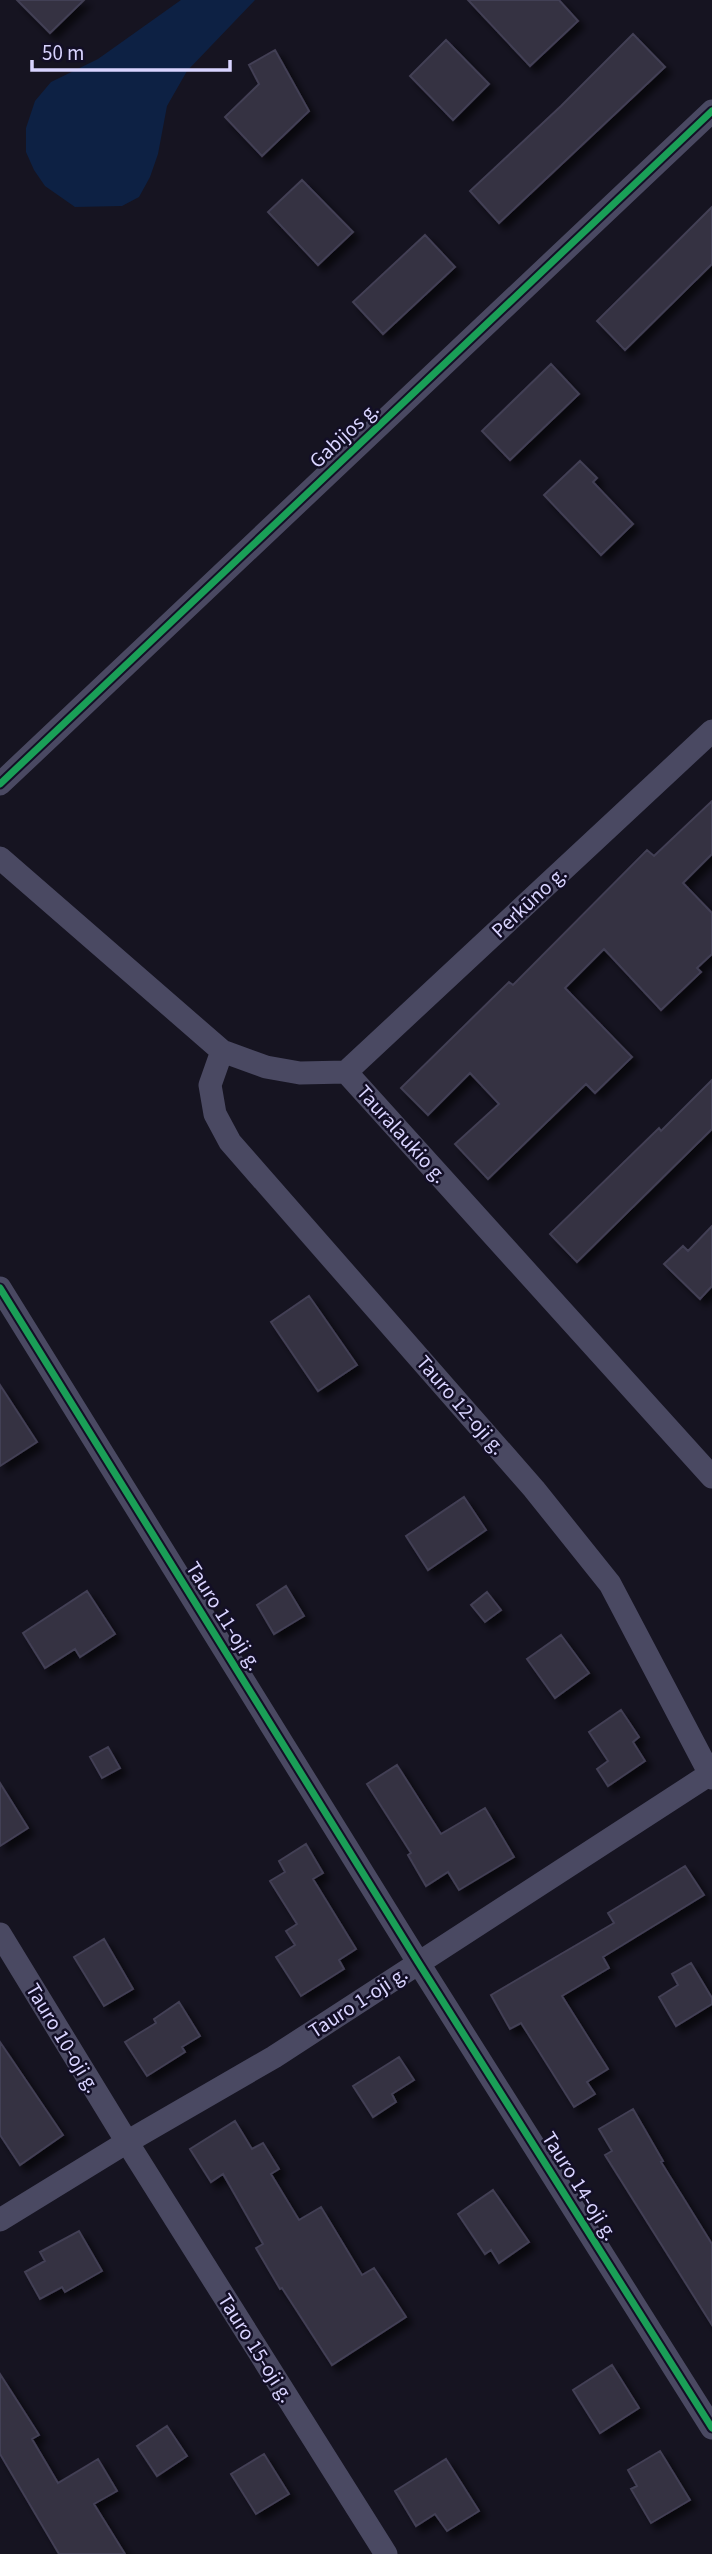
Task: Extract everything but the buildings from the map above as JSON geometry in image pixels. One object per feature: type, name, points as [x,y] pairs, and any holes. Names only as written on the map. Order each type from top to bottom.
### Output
[{"type":"street","name":"Gabijos g.","points":[[0,784],[712,111]]},
{"type":"street","name":"Perkūno g.","points":[[346,1072],[712,732]]},
{"type":"street","name":"Tauralaukio g.","points":[[0,858],[222,1051],[266,1067],[300,1073],[346,1072],[712,1478]]},
{"type":"street","name":"Tauro 12-oji g.","points":[[222,1051],[210,1085],[215,1114],[230,1142],[534,1489],[610,1584],[711,1776]]},
{"type":"street","name":"Tauro 11-oji g.","points":[[0,1288],[418,1962]]},
{"type":"street","name":"Tauro 1-oji g.","points":[[0,2220],[127,2142],[274,2057],[711,1776]]},
{"type":"street","name":"Tauro 10-oji g.","points":[[0,1934],[127,2142]]},
{"type":"street","name":"Tauro 14-oji g.","points":[[418,1962],[712,2428]]},
{"type":"street","name":"Tauro 15-oji g.","points":[[127,2142],[386,2554]]},
{"type":"water","points":[[181,0],[255,0],[187,71],[167,106],[158,154],[139,197],[122,206],[75,207],[45,186],[26,152],[26,128],[35,101],[51,82],[98,59]]},
{"type":"cycle path","points":[[0,784],[712,111]]},
{"type":"cycle path","points":[[0,1288],[418,1962],[712,2428]]}]
